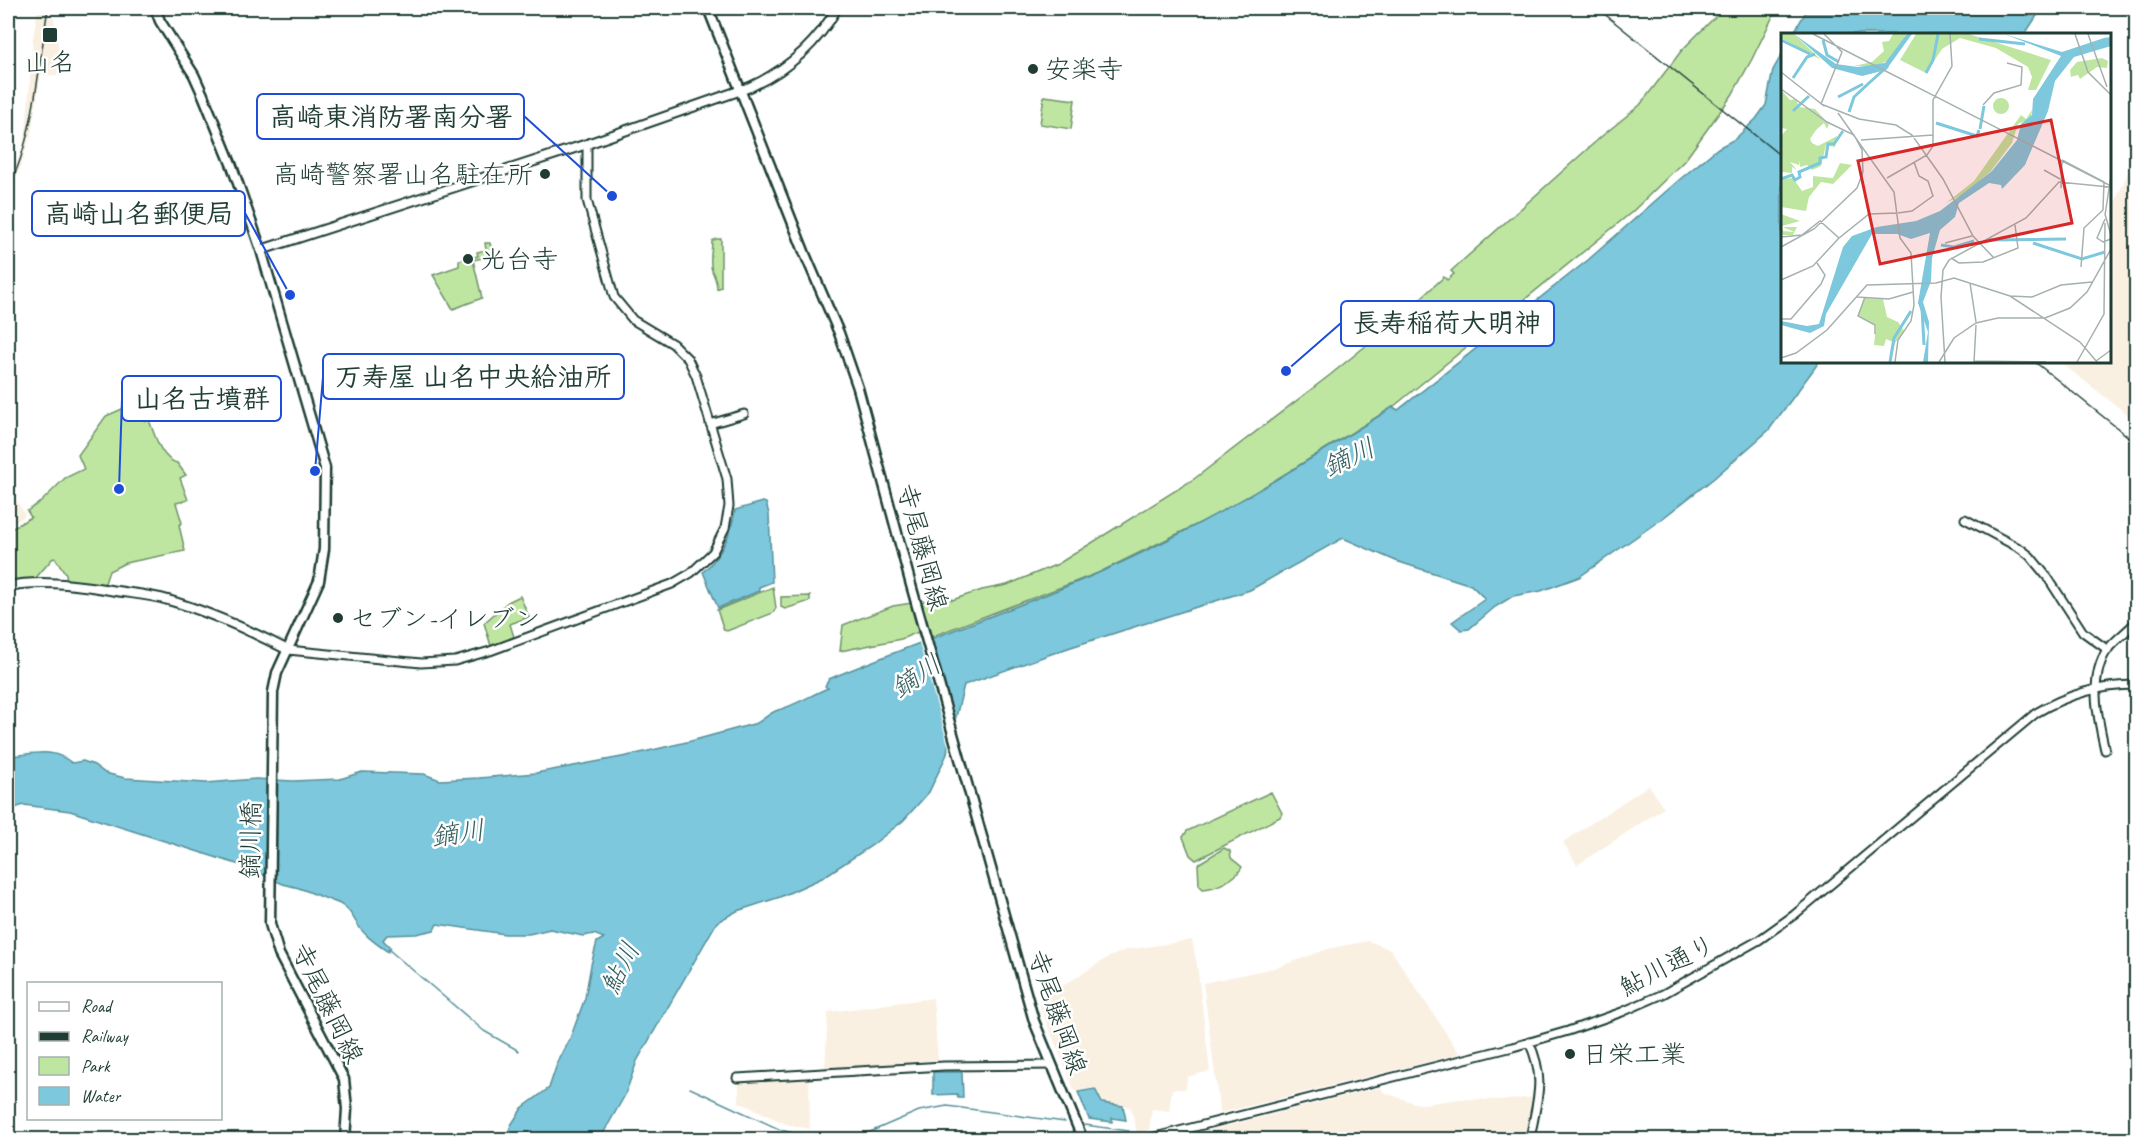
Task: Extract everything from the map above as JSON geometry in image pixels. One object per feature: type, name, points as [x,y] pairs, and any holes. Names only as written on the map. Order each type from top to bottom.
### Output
[{"type":"main road","points":[[8,586],[22,583],[51,583],[84,586],[166,600],[238,624],[288,650],[314,593],[323,563],[325,468],[261,250],[232,166],[203,95],[194,75],[160,21],[155,8]]},
{"type":"main road","name":"寺尾藤岡線","points":[[708,8],[805,254],[839,333],[858,388],[908,577],[1034,1021],[1083,1140]]},
{"type":"main road","points":[[261,250],[587,144],[742,90],[772,77],[796,58],[816,39],[837,8]]},
{"type":"main road","name":"鏑川橋","points":[[270,921],[273,692],[288,650]]},
{"type":"main road","name":"寺尾藤岡線","points":[[270,921],[279,954],[344,1079],[347,1109],[345,1140]]},
{"type":"street","points":[[288,650],[421,663],[455,661],[490,651],[683,579],[698,568],[713,552],[722,536],[727,519],[729,489],[696,376],[688,359],[673,344],[633,320],[614,297],[587,200],[587,144]]},
{"type":"street","points":[[710,424],[744,414]]},
{"type":"street","points":[[1965,519],[2030,556],[2048,578],[2083,632],[2108,650]]},
{"type":"street","points":[[2105,750],[2099,722],[2097,672],[2108,650],[2134,624],[2136,619]]},
{"type":"street","name":"鮎川通り","points":[[1143,1140],[1528,1042],[1612,1015],[1663,994],[1759,940],[1794,915],[2036,713],[2058,700],[2096,688],[2136,685]]},
{"type":"street","points":[[1528,1042],[1534,1053],[1540,1085],[1530,1140]]},
{"type":"street","points":[[737,1078],[944,1066],[1051,1065]]},
{"type":"shaded area","points":[[38,8],[50,8],[49,17],[54,18],[63,76],[41,74],[31,134],[8,195],[8,185],[20,156],[26,133],[33,38]]},
{"type":"shaded area","points":[[2136,155],[2136,421],[2061,363],[2111,363],[2111,211]]},
{"type":"shaded area","points":[[8,487],[25,514],[24,517],[8,526]]},
{"type":"shaded area","points":[[1649,785],[1664,808],[1577,865],[1563,842]]},
{"type":"shaded area","points":[[1192,940],[1210,1071],[1187,1077],[1186,1089],[1172,1089],[1169,1111],[1152,1109],[1149,1130],[1137,1133],[1131,1107],[1103,1103],[1095,1088],[1075,1091],[1039,1004],[1040,1000],[1107,958],[1126,950]]},
{"type":"shaded area","points":[[1369,941],[1391,950],[1460,1054],[1220,1113],[1203,983],[1278,967],[1331,948]]},
{"type":"shaded area","points":[[933,998],[938,1060],[825,1068],[828,1012]]},
{"type":"shaded area","points":[[809,1079],[810,1129],[786,1124],[739,1102],[739,1084],[741,1083]]},
{"type":"shaded area","points":[[1381,1087],[1383,1092],[1423,1104],[1461,1099],[1506,1100],[1535,1097],[1526,1139],[1227,1140],[1200,1136],[1198,1133]]},
{"type":"green space","points":[[1722,8],[1777,8],[1732,95],[1685,160],[1632,212],[1393,407],[1216,515],[1098,573],[920,641],[918,632],[901,639],[840,651],[843,625],[893,606],[950,597],[952,600],[1007,585],[1058,564],[1194,479],[1330,375],[1389,327],[1444,277],[1447,280],[1454,274],[1451,271],[1640,105],[1682,50]]},
{"type":"green space","points":[[1044,96],[1075,100],[1071,129],[1040,124]]},
{"type":"green space","points":[[721,239],[721,287],[717,289],[711,264],[712,241]]},
{"type":"green space","points":[[485,243],[490,243],[493,256],[473,260],[482,298],[453,309],[433,275],[459,266],[459,260],[478,256],[477,252],[486,250]]},
{"type":"green space","points":[[129,406],[136,416],[140,415],[145,421],[147,415],[161,450],[177,463],[186,475],[180,478],[188,500],[176,503],[182,523],[179,525],[185,551],[125,563],[109,571],[104,586],[67,581],[66,574],[55,558],[34,580],[8,583],[8,531],[31,517],[27,511],[42,501],[65,478],[84,469],[78,455],[106,416]]},
{"type":"green space","points":[[773,587],[776,608],[773,613],[727,631],[724,630],[717,610]]},
{"type":"green space","points":[[520,596],[529,617],[510,624],[514,637],[491,646],[484,623],[508,602]]},
{"type":"green space","points":[[810,596],[810,601],[785,609],[781,607],[781,597]]},
{"type":"green space","points":[[1271,792],[1282,813],[1280,817],[1196,860],[1190,855],[1183,837],[1187,831]]},
{"type":"green space","points":[[1224,848],[1230,851],[1231,858],[1242,867],[1226,882],[1203,889],[1199,885],[1198,864]]},
{"type":"water","points":[[1808,8],[2042,8],[2026,33],[1794,33]]},
{"type":"water","points":[[1781,56],[1781,363],[1818,363],[1769,430],[1713,479],[1663,518],[1579,577],[1541,591],[1513,596],[1495,607],[1469,629],[1461,630],[1452,622],[1485,599],[1471,585],[1396,561],[1343,538],[1250,590],[1068,648],[964,685],[949,737],[947,754],[929,792],[903,821],[871,846],[822,878],[780,897],[737,911],[717,922],[637,1061],[625,1095],[600,1139],[506,1139],[511,1125],[522,1108],[549,1088],[585,998],[597,942],[604,938],[594,934],[583,936],[550,929],[529,934],[505,934],[437,924],[434,930],[416,934],[387,935],[383,940],[391,948],[388,952],[366,935],[350,912],[340,904],[283,884],[243,866],[70,811],[24,805],[8,810],[8,756],[33,753],[57,755],[72,763],[83,761],[105,773],[125,778],[206,783],[256,779],[293,781],[340,779],[362,772],[424,774],[440,780],[536,773],[627,756],[757,723],[775,711],[828,688],[825,686],[829,679],[1063,588],[1135,556],[1248,496],[1393,407],[1398,410],[1588,260],[1718,148],[1735,139],[1756,119],[1766,105],[1773,70]]},
{"type":"water","points":[[766,503],[769,514],[772,582],[759,587],[759,591],[718,608],[703,572],[725,544],[735,510]]},
{"type":"water","points":[[933,1072],[962,1072],[963,1098],[958,1098],[957,1094],[933,1095]]},
{"type":"water","points":[[1095,1089],[1102,1103],[1123,1106],[1126,1120],[1112,1118],[1112,1122],[1089,1119],[1078,1092]]},
{"type":"pier","points":[[931,634],[957,724],[950,752],[918,639]]},
{"type":"waterway","points":[[388,949],[484,1031],[519,1051]]},
{"type":"waterway","points":[[690,1088],[781,1130],[823,1138],[870,1132],[919,1111],[947,1106],[1065,1122]]},
{"type":"waterway","points":[[1085,1125],[1129,1131]]},
{"type":"railway","points":[[8,190],[17,169],[30,124],[48,8]]},
{"type":"railway","points":[[1597,8],[1781,156]]},
{"type":"railway","points":[[2036,363],[2136,443]]},
{"type":"place","name":"山名","points":[[50,35]]},
{"type":"place","name":"安楽寺","points":[[1033,69]]},
{"type":"place","name":"高崎警察署山名駐在所","points":[[545,174]]},
{"type":"place","name":"高崎東消防署南分署","points":[[612,196]]},
{"type":"place","name":"光台寺","points":[[468,259]]},
{"type":"place","name":"高崎山名郵便局","points":[[290,295]]},
{"type":"place","name":"長寿稲荷大明神","points":[[1286,371]]},
{"type":"place","name":"万寿屋 山名中央給油所","points":[[315,471]]},
{"type":"place","name":"山名古墳群","points":[[119,489]]},
{"type":"place","name":"セブン-イレブン","points":[[338,618]]},
{"type":"place","name":"日栄工業","points":[[1570,1054]]},
{"type":"water label","name":"鏑川","points":[[1349,457]]},
{"type":"water label","name":"鏑川","points":[[916,676]]},
{"type":"water label","name":"鏑川","points":[[458,833]]},
{"type":"water label","name":"鮎川","points":[[620,968]]}]
